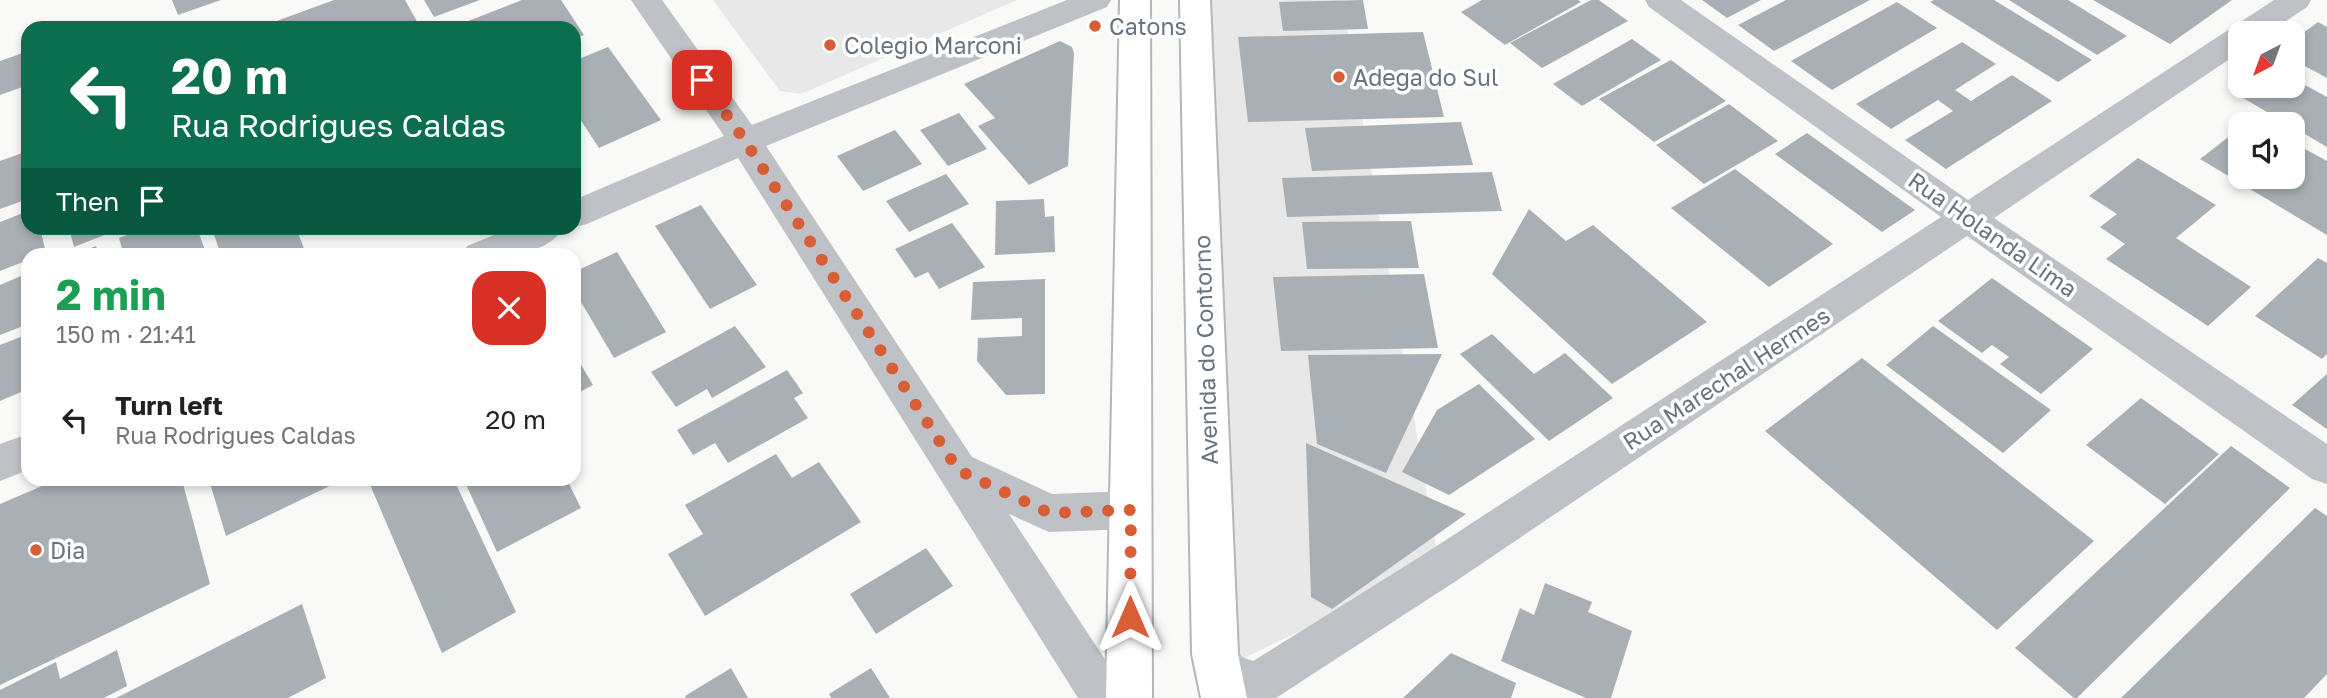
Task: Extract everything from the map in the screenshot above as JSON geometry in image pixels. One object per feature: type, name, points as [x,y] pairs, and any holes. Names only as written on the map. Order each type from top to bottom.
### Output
[{"type":"main road","points":[[1129,698],[1135,0]]},
{"type":"main road","name":"Avenida do Contorno","points":[[1195,0],[1215,654],[1224,698]]},
{"type":"street","points":[[646,0],[745,141],[1104,698]]},
{"type":"street","points":[[581,212],[745,141],[1096,0]]},
{"type":"street","name":"Rua Holanda Lima","points":[[1660,0],[1968,218],[2327,466]]},
{"type":"street","points":[[2264,21],[2296,0]]},
{"type":"street","name":"Rua Marechal Hermes","points":[[1215,654],[1220,670],[1236,679],[1257,684],[1441,567],[2228,45]]},
{"type":"street","points":[[499,248],[529,235]]},
{"type":"street","points":[[0,463],[21,454]]},
{"type":"street","points":[[958,470],[1049,513],[1131,510]]},
{"type":"shaded area","name":"Colegio Marconi","points":[[713,0],[1017,0],[801,94],[780,91]]},
{"type":"shaded area","points":[[1209,0],[1342,0],[1439,564],[1221,669]]},
{"type":"building","points":[[172,0],[221,0],[178,15]]},
{"type":"building","points":[[334,0],[405,0],[417,21],[277,21]]},
{"type":"building","points":[[424,0],[480,0],[434,17]]},
{"type":"building","points":[[522,0],[561,0],[575,21],[468,21]]},
{"type":"building","points":[[1363,0],[1368,29],[1283,31],[1279,2]]},
{"type":"building","points":[[1482,0],[1581,2],[1505,45],[1461,12]]},
{"type":"building","points":[[1591,0],[1599,0],[1628,21],[1542,68],[1510,43]]},
{"type":"building","points":[[1702,0],[1761,0],[1727,18]]},
{"type":"building","points":[[1786,0],[1870,0],[1774,51],[1738,25]]},
{"type":"building","points":[[1994,0],[2092,60],[2058,82],[1930,2]]},
{"type":"building","points":[[2009,0],[2068,0],[2127,36],[2097,55]]},
{"type":"building","points":[[2093,0],[2232,0],[2170,44]]},
{"type":"building","points":[[1897,2],[1937,28],[1832,90],[1791,61]]},
{"type":"building","points":[[2318,22],[2327,27],[2327,78],[2305,66],[2305,32]]},
{"type":"building","name":"Adega do Sul","points":[[1423,32],[1444,117],[1248,122],[1238,37]]},
{"type":"building","points":[[1632,39],[1661,60],[1582,106],[1553,84]]},
{"type":"building","points":[[1060,41],[1072,47],[1074,53],[1068,166],[1029,185],[978,126],[995,118],[964,84]]},
{"type":"building","points":[[1962,42],[1996,64],[1955,90],[1971,101],[2012,75],[2052,101],[1946,169],[1905,140],[1953,111],[1938,100],[1891,129],[1856,104]]},
{"type":"building","points":[[608,47],[661,120],[599,148],[581,121],[581,58]]},
{"type":"building","points":[[21,54],[21,88],[0,95],[0,61]]},
{"type":"building","points":[[1671,60],[1726,101],[1654,142],[1599,99]]},
{"type":"building","points":[[2305,85],[2327,97],[2327,147],[2305,134],[2305,112],[2267,112],[2243,98],[2305,98]]},
{"type":"building","points":[[1729,104],[1778,141],[1704,184],[1656,145]]},
{"type":"building","points":[[959,113],[987,149],[948,166],[920,130]]},
{"type":"building","points":[[1461,122],[1473,165],[1312,171],[1305,128]]},
{"type":"building","points":[[895,130],[922,164],[863,191],[837,156]]},
{"type":"building","points":[[1807,133],[1915,210],[1882,232],[1775,154]]},
{"type":"building","points":[[2228,137],[2228,176],[2200,159]]},
{"type":"building","points":[[2305,149],[2327,161],[2327,235],[2250,189],[2305,189]]},
{"type":"building","points":[[21,154],[21,202],[0,209],[0,161]]},
{"type":"building","points":[[2138,158],[2216,205],[2176,238],[2251,287],[2208,326],[2106,259],[2125,244],[2100,227],[2117,214],[2089,196]]},
{"type":"building","points":[[1735,169],[1833,244],[1769,287],[1671,208]]},
{"type":"building","points":[[1492,172],[1502,211],[1287,217],[1282,178]]},
{"type":"building","points":[[946,174],[969,204],[909,232],[886,201]]},
{"type":"building","points":[[1044,199],[1045,217],[1054,216],[1055,252],[995,255],[996,201]]},
{"type":"building","points":[[701,205],[757,285],[710,309],[655,226]]},
{"type":"building","points":[[1529,209],[1566,241],[1593,225],[1707,322],[1612,384],[1492,274]]},
{"type":"building","points":[[21,214],[21,235],[42,235],[45,248],[21,248],[21,263],[0,271],[0,222]]},
{"type":"building","points":[[1411,221],[1419,268],[1307,269],[1302,222]]},
{"type":"building","points":[[952,223],[985,267],[939,289],[928,272],[915,278],[895,249]]},
{"type":"building","points":[[71,235],[104,235],[74,247]]},
{"type":"building","points":[[127,235],[200,235],[204,248],[122,248],[119,238]]},
{"type":"building","points":[[214,235],[299,235],[304,248],[218,248]]},
{"type":"building","points":[[617,252],[666,332],[614,358],[581,302],[581,269]]},
{"type":"building","points":[[2318,258],[2327,263],[2327,354],[2322,359],[2255,316]]},
{"type":"building","points":[[1424,274],[1438,348],[1281,351],[1273,277]]},
{"type":"building","points":[[21,276],[21,327],[0,335],[0,285]]},
{"type":"building","points":[[1992,278],[2093,349],[2041,394],[2000,364],[2009,357],[1992,345],[1982,353],[1938,321]]},
{"type":"building","points":[[1045,279],[1045,394],[1006,395],[977,361],[978,338],[1022,336],[1022,318],[971,320],[973,282]]},
{"type":"building","points":[[735,326],[766,367],[712,398],[707,389],[676,407],[651,372]]},
{"type":"building","points":[[1933,326],[2051,410],[2003,453],[1886,365]]},
{"type":"building","points":[[1492,334],[1534,374],[1565,353],[1613,398],[1549,441],[1460,354]]},
{"type":"building","points":[[21,337],[21,392],[0,401],[0,345]]},
{"type":"building","points":[[1442,354],[1386,473],[1317,444],[1308,355]]},
{"type":"building","points":[[1862,358],[2094,541],[1997,630],[1765,431]]},
{"type":"building","points":[[581,365],[593,385],[581,391]]},
{"type":"building","points":[[787,370],[803,393],[794,398],[808,418],[728,463],[715,443],[693,455],[677,430]]},
{"type":"building","points":[[2327,374],[2327,429],[2292,405]]},
{"type":"building","points":[[1479,384],[1535,439],[1449,495],[1402,472],[1437,410]]},
{"type":"building","points":[[2141,398],[2219,454],[2165,504],[2086,445]]},
{"type":"building","points":[[1306,443],[1466,514],[1332,609],[1311,597]]},
{"type":"building","points":[[2231,446],[2290,488],[2074,698],[2015,648]]},
{"type":"building","points":[[776,454],[792,478],[819,462],[861,522],[705,616],[668,554],[703,534],[685,505]]},
{"type":"building","points":[[42,486],[184,486],[210,584],[0,685],[0,504]]},
{"type":"building","points":[[211,486],[330,486],[226,536]]},
{"type":"building","points":[[371,486],[457,486],[516,612],[442,653]]},
{"type":"building","points":[[467,486],[570,486],[581,508],[497,552]]},
{"type":"building","points":[[2315,508],[2327,516],[2327,674],[2304,698],[2121,698]]},
{"type":"building","points":[[926,548],[953,586],[876,634],[850,594]]},
{"type":"building","points":[[1545,583],[1592,602],[1588,612],[1632,631],[1611,698],[1586,698],[1501,661],[1520,608],[1534,615]]},
{"type":"building","points":[[302,604],[326,678],[288,698],[116,698]]},
{"type":"building","points":[[117,650],[127,686],[104,698],[0,698],[0,690],[56,662],[60,679]]},
{"type":"building","points":[[1451,653],[1516,683],[1511,698],[1403,698]]},
{"type":"building","points":[[731,668],[748,698],[686,698],[685,696]]},
{"type":"building","points":[[871,668],[890,698],[831,698],[829,694]]},
{"type":"place","name":"Catons","points":[[1095,26]]},
{"type":"place","name":"Colegio Marconi","points":[[830,45]]},
{"type":"place","name":"Adega do Sul","points":[[1339,77]]},
{"type":"place","name":"Dia","points":[[36,550]]},
{"type":"route","points":[[702,80],[745,141],[958,470],[1049,513],[1131,510],[1130,617]]}]
